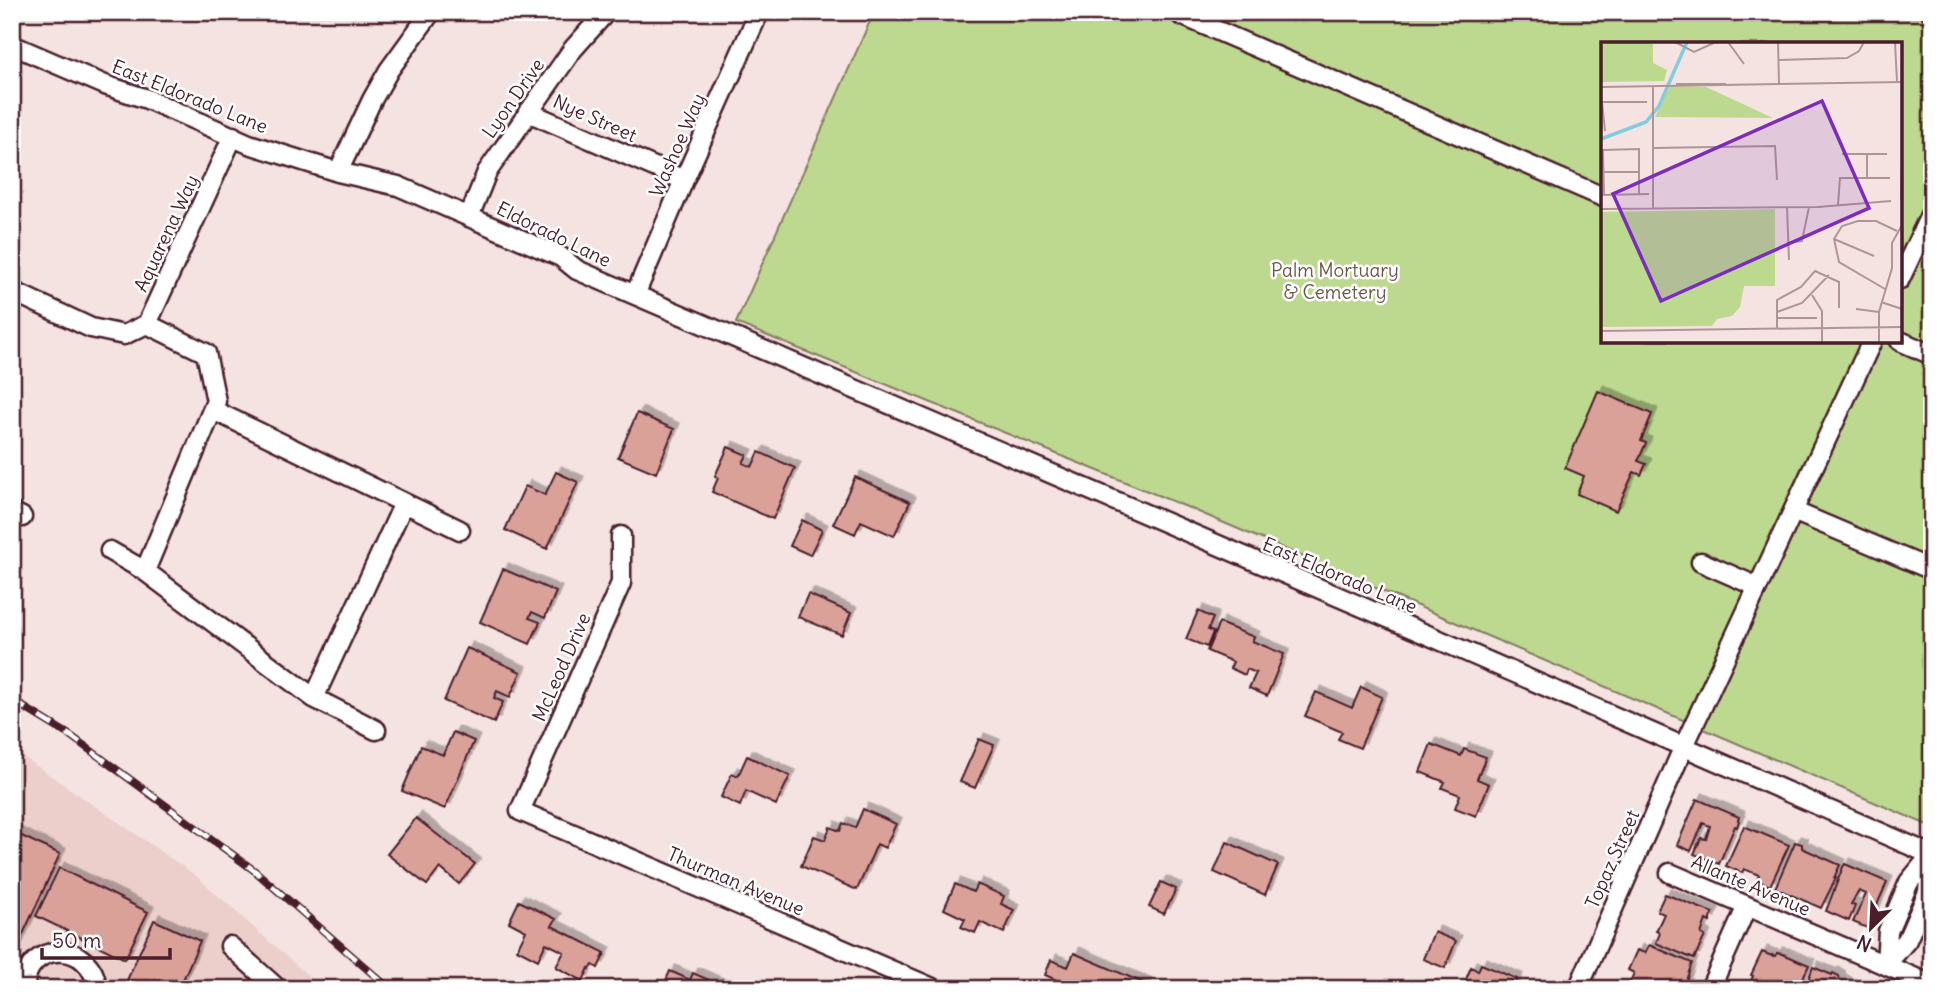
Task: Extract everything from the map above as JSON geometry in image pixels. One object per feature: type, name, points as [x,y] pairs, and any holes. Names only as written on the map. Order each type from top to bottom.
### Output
[{"type":"street","points":[[338,172],[389,70],[431,12]]},
{"type":"street","name":"Lyon Drive","points":[[468,217],[487,172],[573,49],[606,12]]},
{"type":"street","name":"Washoe Way","points":[[635,295],[758,12]]},
{"type":"street","points":[[1180,12],[1181,15],[1601,196]]},
{"type":"street","name":"East Eldorado Lane","points":[[12,45],[105,85],[147,99],[249,144],[356,176]]},
{"type":"street","name":"Nye Street","points":[[528,112],[684,180]]},
{"type":"street","name":"Aquarena Way","points":[[12,291],[92,328],[124,335],[147,324],[233,136]]},
{"type":"street","name":"Eldorado Lane","points":[[356,176],[398,186],[561,257],[577,270],[730,337]]},
{"type":"street","points":[[1902,275],[1932,211]]},
{"type":"street","points":[[145,571],[216,401],[206,353],[147,324]]},
{"type":"street","name":"East Eldorado Lane","points":[[730,337],[1932,855]]},
{"type":"street","points":[[1902,342],[1932,355]]},
{"type":"street","name":"Topaz Street","points":[[1578,989],[1684,746],[1871,343]]},
{"type":"street","points":[[212,410],[460,530]]},
{"type":"street","points":[[314,698],[404,503]]},
{"type":"street","points":[[1793,511],[1932,570]]},
{"type":"street","name":"McLeod Drive","points":[[520,811],[621,583],[621,536]]},
{"type":"street","points":[[110,551],[145,571],[314,698],[376,730]]},
{"type":"street","points":[[1701,562],[1758,587]]},
{"type":"street","name":"Thurman Avenue","points":[[520,811],[935,989]]},
{"type":"street","points":[[1886,965],[1888,931],[1909,882],[1932,855]]},
{"type":"street","name":"Allante Avenue","points":[[1670,873],[1932,985]]},
{"type":"street","points":[[1710,989],[1747,906]]},
{"type":"street","points":[[230,946],[278,989]]},
{"type":"street","points":[[25,989],[29,971],[36,961],[59,951],[82,958],[90,966],[97,989]]},
{"type":"shaded area","points":[[12,749],[195,875],[323,989],[12,989]]},
{"type":"green space","name":"Palm Mortuary & Cemetery","points":[[874,12],[1932,12],[1932,827],[1194,510],[736,323]]},
{"type":"building","points":[[1598,391],[1652,414],[1641,441],[1646,443],[1638,461],[1646,464],[1641,475],[1634,472],[1616,511],[1577,494],[1584,476],[1565,468]]},
{"type":"building","points":[[637,413],[674,429],[656,473],[618,457]]},
{"type":"building","points":[[728,447],[747,455],[743,463],[752,467],[759,452],[795,468],[773,519],[712,492],[718,478],[715,476]]},
{"type":"building","points":[[556,472],[578,482],[547,549],[505,530],[525,486],[545,495]]},
{"type":"building","points":[[855,477],[910,502],[894,536],[861,521],[855,534],[833,524]]},
{"type":"building","points":[[802,520],[822,530],[810,555],[790,546]]},
{"type":"building","points":[[503,569],[556,592],[545,618],[532,612],[529,618],[540,622],[530,644],[480,622]]},
{"type":"building","points":[[808,594],[851,613],[842,635],[798,617]]},
{"type":"building","points":[[1198,611],[1213,618],[1208,630],[1213,632],[1207,647],[1186,639]]},
{"type":"building","points":[[1219,623],[1254,637],[1252,641],[1284,654],[1267,696],[1249,688],[1256,673],[1247,669],[1245,675],[1230,668],[1233,662],[1207,651]]},
{"type":"building","points":[[467,648],[521,672],[510,697],[497,691],[494,698],[503,702],[494,723],[444,701]]},
{"type":"building","points":[[1361,687],[1382,697],[1360,748],[1338,739],[1342,732],[1305,716],[1316,692],[1352,708]]},
{"type":"building","points":[[453,732],[474,741],[445,809],[402,791],[421,746],[443,755]]},
{"type":"building","points":[[979,739],[994,745],[975,788],[960,782]]},
{"type":"building","points":[[1431,744],[1461,756],[1464,749],[1486,757],[1477,779],[1489,784],[1476,816],[1455,808],[1460,795],[1442,788],[1445,782],[1420,772]]},
{"type":"building","points":[[747,756],[790,776],[776,805],[746,791],[740,806],[721,797],[732,773],[738,776]]},
{"type":"building","points":[[1697,799],[1739,817],[1719,864],[1694,854],[1701,838],[1706,839],[1710,826],[1703,823],[1691,851],[1677,845]]},
{"type":"building","points":[[863,809],[896,824],[885,848],[877,844],[857,890],[801,866],[814,836],[825,840],[830,827],[840,831],[843,823],[855,828]]},
{"type":"building","points":[[416,818],[475,864],[459,884],[440,868],[427,885],[387,854]]},
{"type":"building","points":[[1744,826],[1789,845],[1770,886],[1757,880],[1759,875],[1744,869],[1742,873],[1726,866]]},
{"type":"building","points":[[13,832],[60,854],[12,958],[12,834]]},
{"type":"building","points":[[1227,842],[1278,865],[1265,895],[1214,872]]},
{"type":"building","points":[[1795,842],[1802,844],[1802,848],[1840,865],[1821,908],[1775,888]]},
{"type":"building","points":[[1845,864],[1887,882],[1867,928],[1853,922],[1866,894],[1859,891],[1851,904],[1855,906],[1849,921],[1826,911]]},
{"type":"building","points":[[59,868],[148,912],[125,959],[36,916]]},
{"type":"building","points":[[1161,882],[1176,889],[1164,914],[1149,907]]},
{"type":"building","points":[[955,884],[973,892],[977,884],[1004,896],[1001,904],[1014,910],[1004,933],[980,922],[975,933],[961,927],[965,919],[944,909]]},
{"type":"building","points":[[1665,894],[1713,913],[1710,922],[1706,920],[1701,934],[1705,936],[1694,959],[1656,943],[1660,933],[1656,931],[1664,914],[1657,911]]},
{"type":"building","points":[[519,901],[556,919],[552,926],[605,953],[598,968],[593,965],[589,968],[583,981],[556,967],[564,952],[546,943],[538,960],[517,949],[526,931],[509,922]]},
{"type":"building","points":[[154,920],[200,941],[179,989],[123,989]]},
{"type":"building","points":[[1434,932],[1456,941],[1445,968],[1423,959]]},
{"type":"building","points":[[1649,945],[1692,963],[1683,989],[1627,989],[1634,973],[1628,970],[1637,950],[1645,953]]},
{"type":"building","points":[[1762,952],[1772,956],[1783,954],[1809,965],[1800,984],[1795,982],[1793,989],[1748,989],[1753,976],[1751,975]]},
{"type":"building","points":[[1074,953],[1146,984],[1144,989],[1077,989],[1045,975],[1051,960],[1068,967]]},
{"type":"building","points":[[1481,964],[1517,979],[1513,989],[1462,989],[1471,967],[1478,971]]},
{"type":"building","points":[[1813,967],[1839,976],[1840,980],[1857,989],[1802,989],[1805,988]]},
{"type":"building","points":[[670,971],[690,980],[693,973],[725,987],[662,989]]},
{"type":"railway","points":[[12,700],[71,736],[255,871],[390,989]]}]
